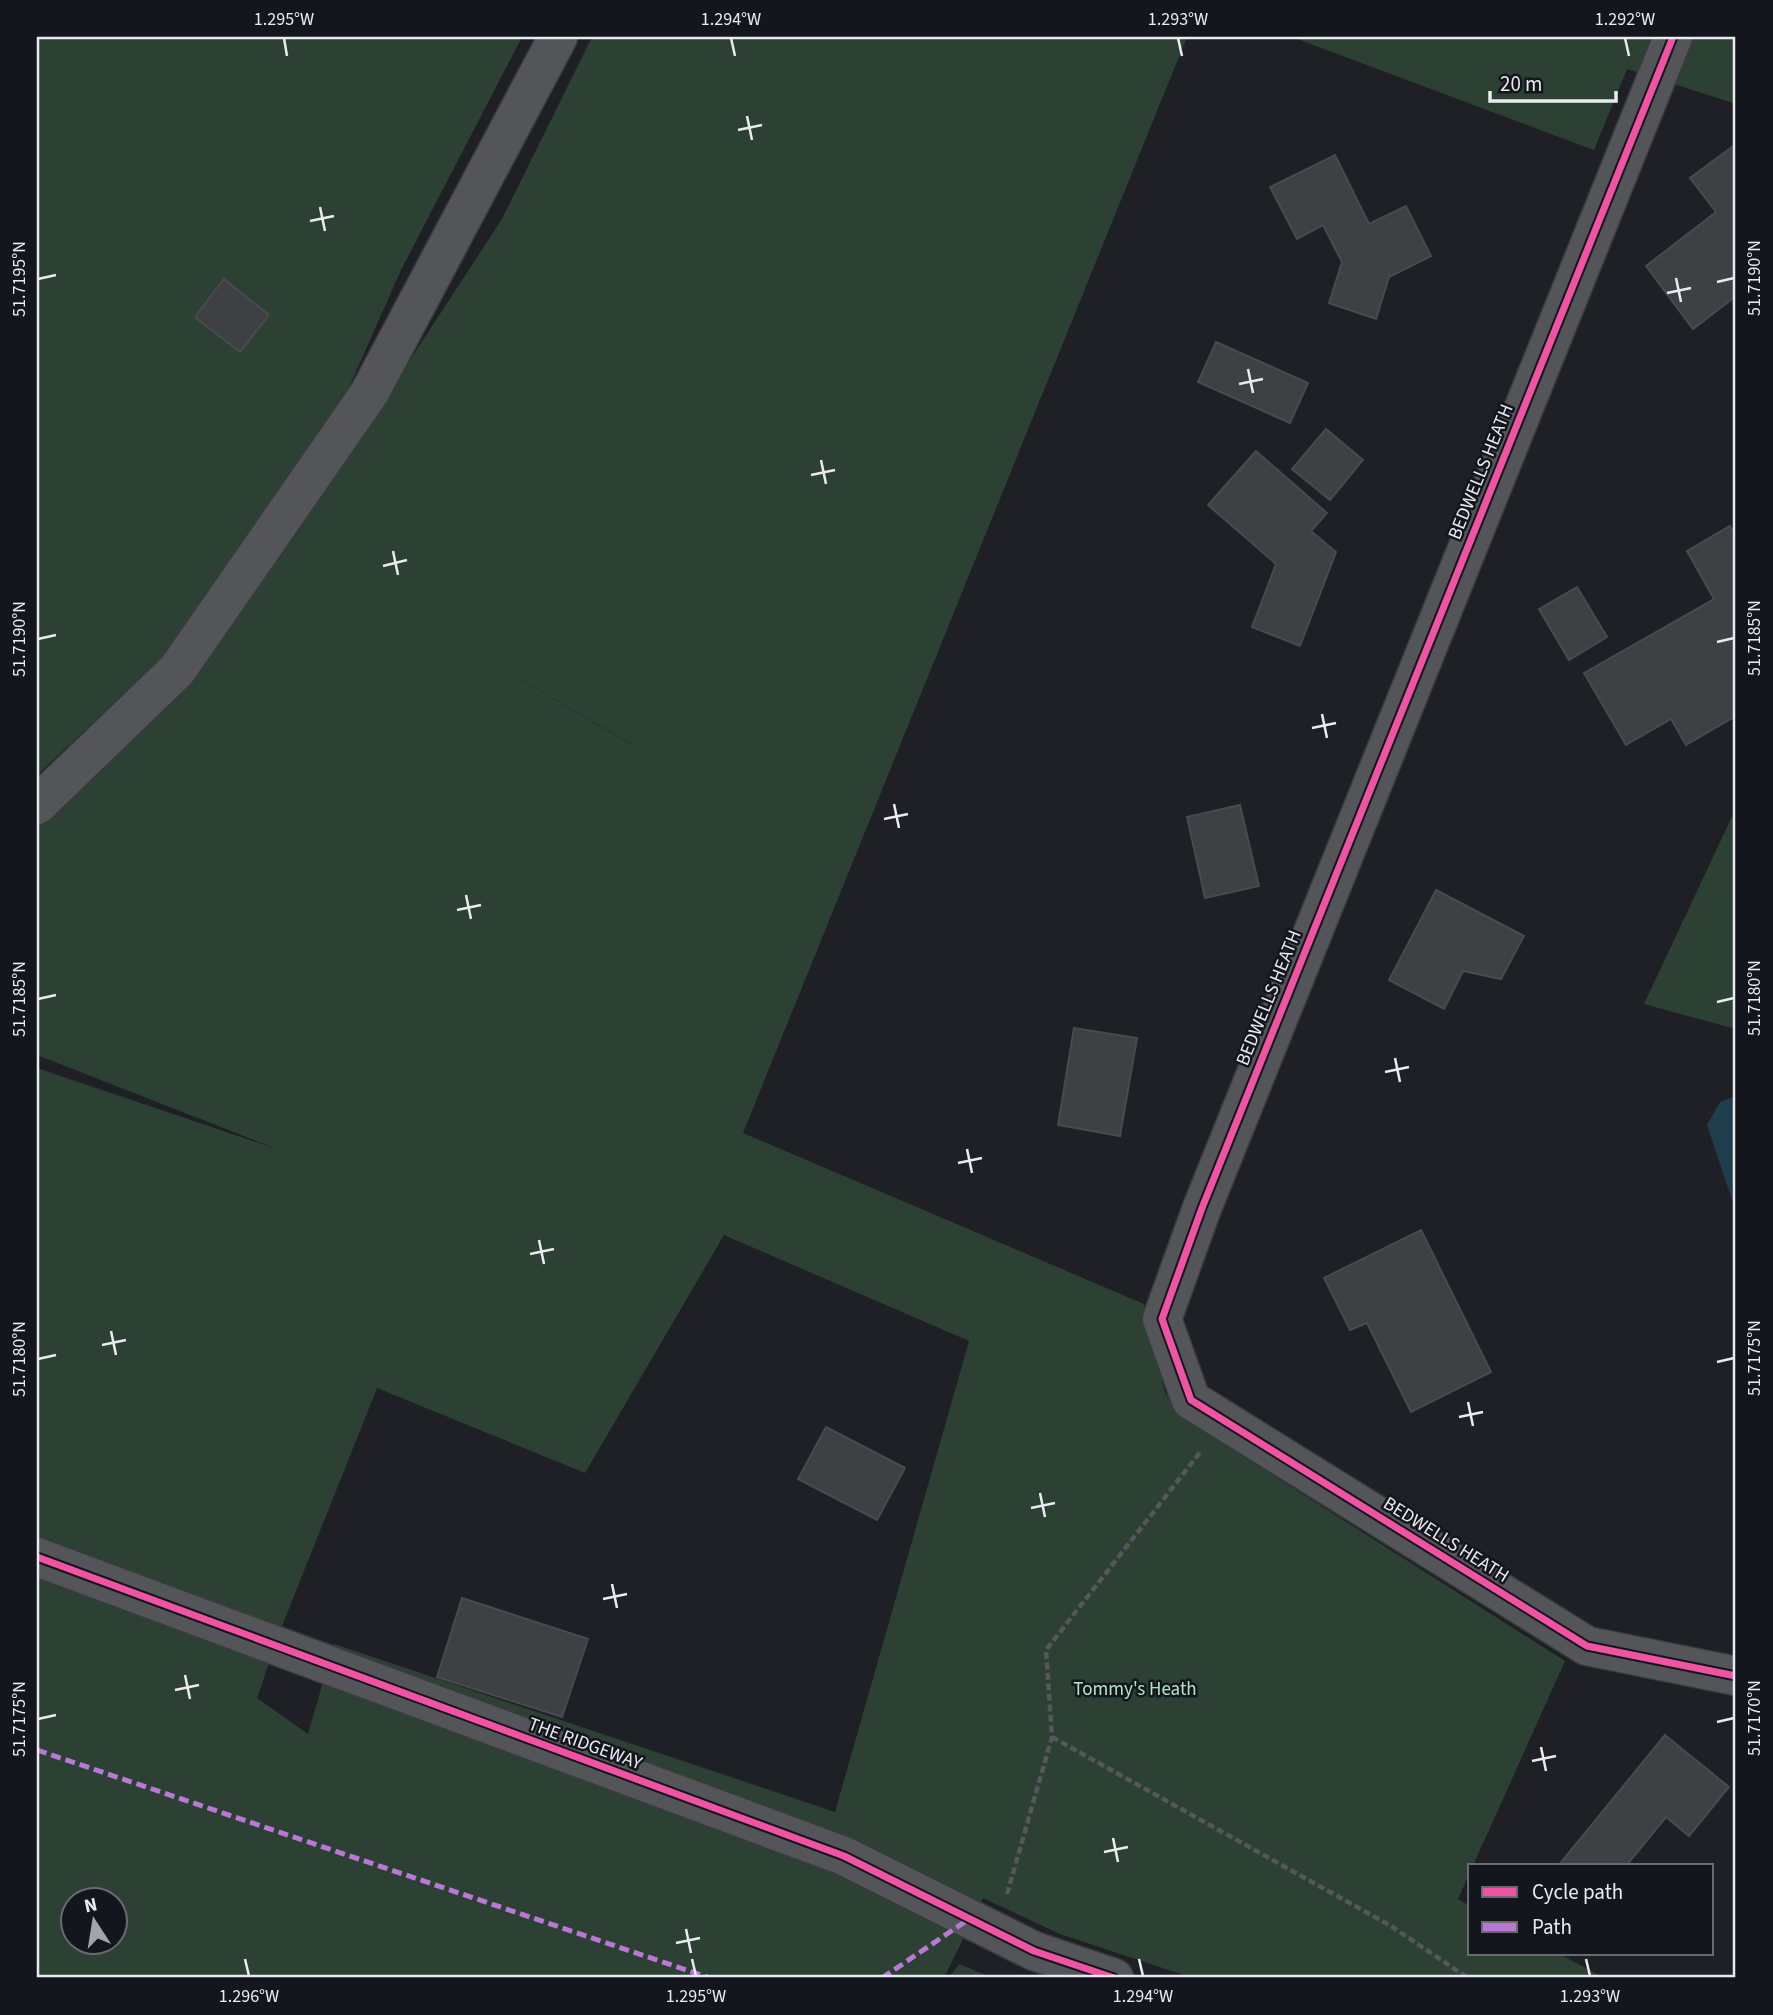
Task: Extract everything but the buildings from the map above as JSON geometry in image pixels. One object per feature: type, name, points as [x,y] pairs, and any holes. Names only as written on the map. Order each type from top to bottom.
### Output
[{"type":"street","points":[[37,805],[177,670],[370,392],[558,37]]},
{"type":"street","name":"BEDWELLS HEATH","points":[[1672,37],[1202,1208],[1162,1319],[1191,1399],[1587,1646],[1736,1676]]},
{"type":"street","name":"THE RIDGEWAY","points":[[37,1557],[844,1856],[1034,1951],[1114,1978]]},
{"type":"path","points":[[996,1933],[1052,1737],[1046,1650],[1225,1420]]},
{"type":"path","points":[[1052,1737],[1391,1926],[1468,1978]]},
{"type":"green space","points":[[37,37],[522,37],[401,270],[338,412],[162,658],[37,775]]},
{"type":"green space","name":"Tommy's Heath","points":[[592,37],[1187,37],[743,1133],[1144,1304],[1165,1393],[1191,1423],[1565,1661],[1474,1864],[1468,1864],[1468,1877],[1458,1899],[1468,1905],[1468,1955],[1561,1955],[1605,1978],[1193,1978],[1060,1934],[983,1898],[944,1978],[37,1978],[37,1068],[277,1149],[37,1055],[37,828],[177,696],[289,545],[502,219]],"holes":[[[368,591],[630,743],[631,744]],[[724,1235],[969,1341],[835,1812],[334,1644],[308,1734],[257,1698],[282,1626],[377,1388],[585,1473]]]},
{"type":"green space","points":[[1292,37],[1736,37],[1736,104],[1627,69],[1594,150]]},
{"type":"green space","points":[[1736,808],[1736,1029],[1644,1004]]},
{"type":"green space","points":[[959,1964],[993,1978],[949,1978]]},
{"type":"water","points":[[1736,1096],[1736,1212],[1707,1125],[1720,1102]]},
{"type":"marked path","points":[[37,1750],[710,1978]]},
{"type":"marked path","points":[[882,1978],[969,1919]]},
{"type":"marked path","points":[[711,1978],[768,1978]]},
{"type":"cycle path","points":[[1673,37],[1202,1208],[1162,1319],[1191,1400],[1587,1646],[1736,1676]]},
{"type":"cycle path","points":[[37,1557],[844,1856],[1034,1951],[1114,1978]]}]
